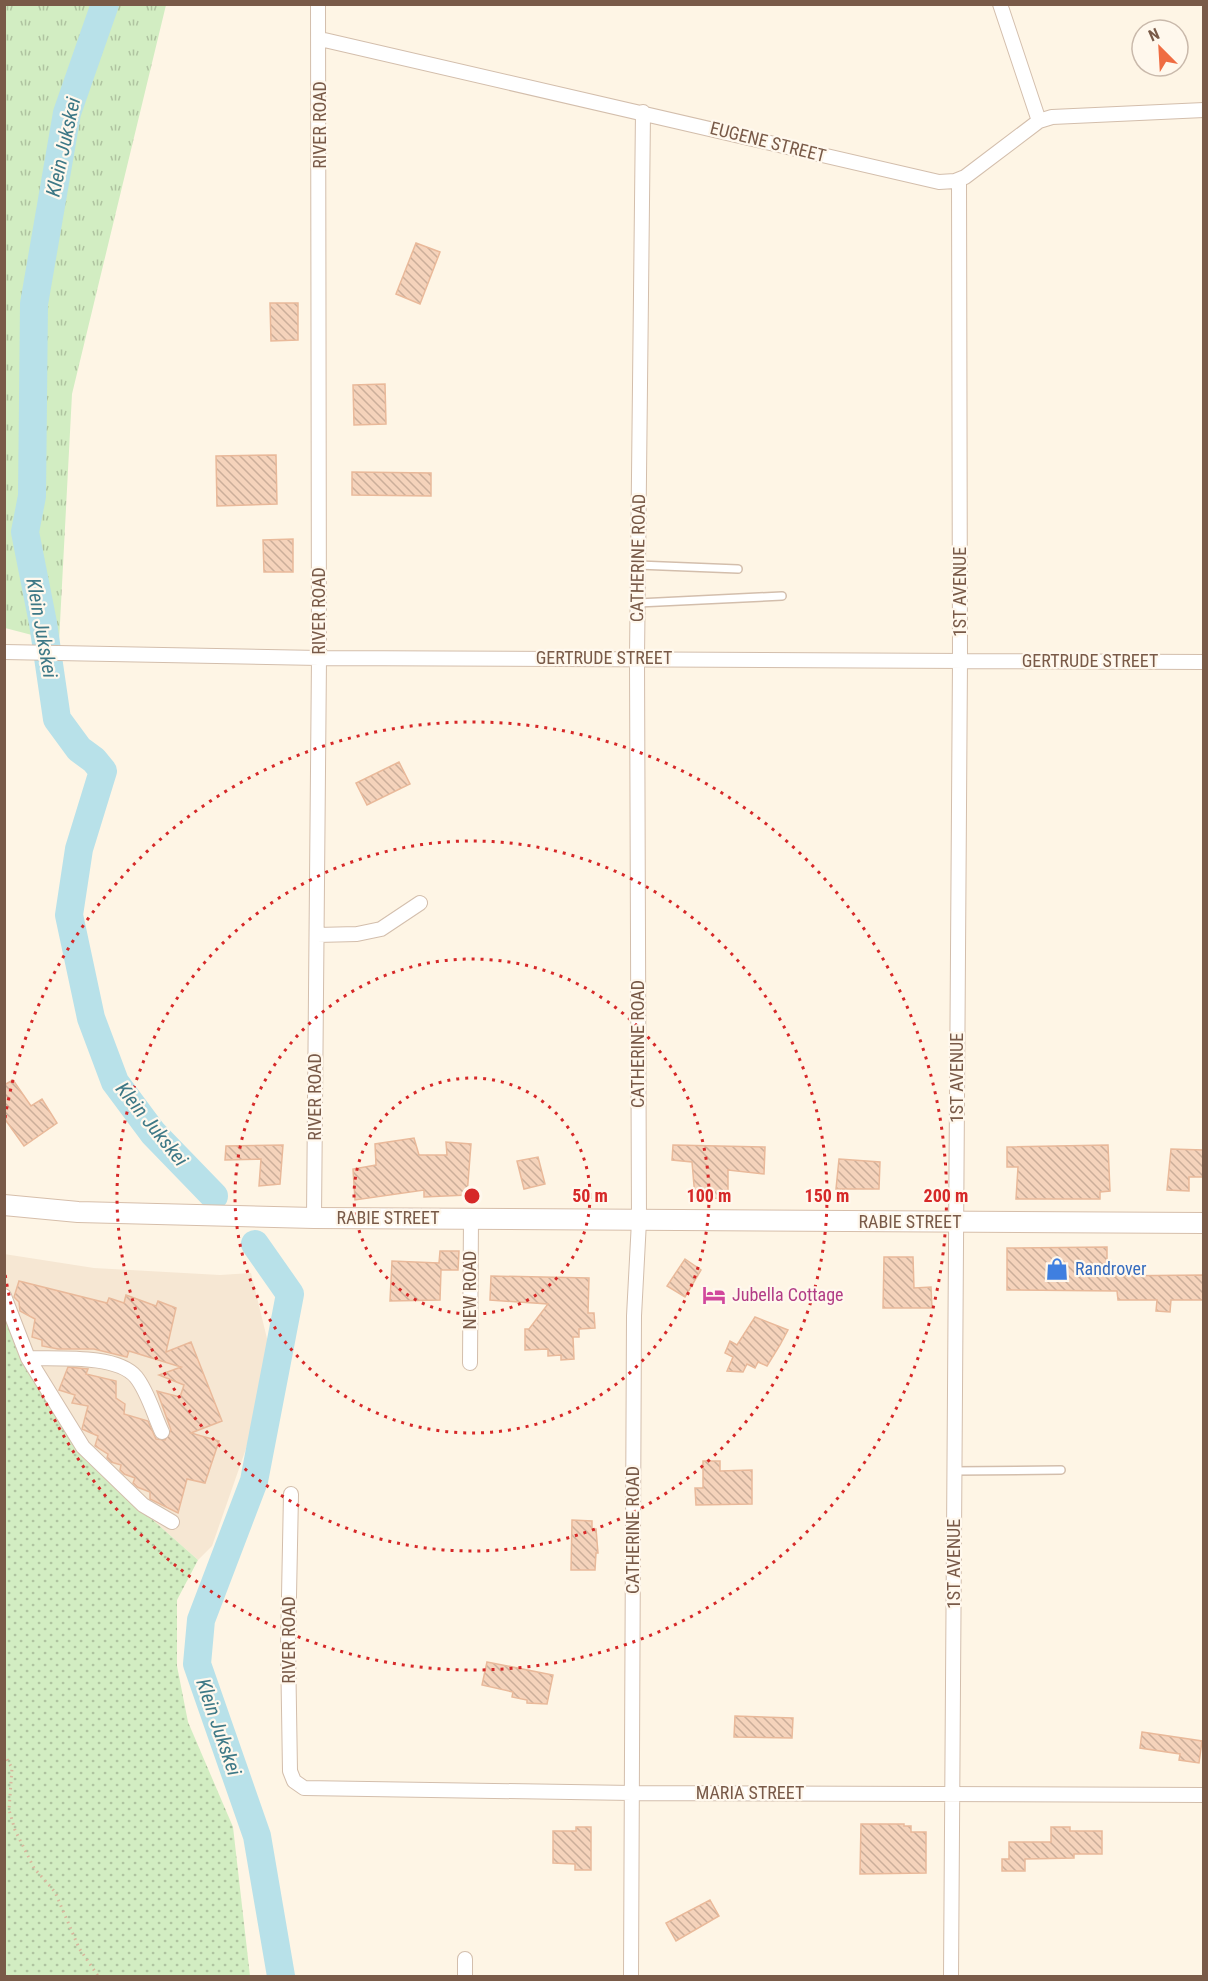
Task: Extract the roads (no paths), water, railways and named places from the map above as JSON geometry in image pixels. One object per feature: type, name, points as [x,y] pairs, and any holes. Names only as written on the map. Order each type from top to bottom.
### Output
[{"type":"street","name":"RIVER ROAD","points":[[314,1218],[319,658],[320,39],[318,4]]},
{"type":"street","points":[[1000,4],[1039,121]]},
{"type":"street","name":"EUGENE STREET","points":[[320,39],[939,182],[959,180]]},
{"type":"street","points":[[959,180],[1039,121],[1078,115],[1203,110]]},
{"type":"street","name":"CATHERINE ROAD","points":[[631,1977],[634,1316],[639,1221],[637,658],[643,112]]},
{"type":"street","name":"1ST AVENUE","points":[[951,1977],[960,660],[959,180]]},
{"type":"street","name":"GERTRUDE STREET","points":[[4,651],[319,658],[1203,662]]},
{"type":"street","points":[[317,935],[357,934],[381,929],[420,903]]},
{"type":"street","name":"RABIE STREET","points":[[5,1209],[314,1218],[1203,1223]]},
{"type":"street","name":"NEW ROAD","points":[[470,1363],[471,1218]]},
{"type":"street","points":[[4,1296],[28,1358],[83,1447],[143,1505],[172,1522]]},
{"type":"street","points":[[28,1358],[80,1360],[122,1365],[136,1377],[162,1432]]},
{"type":"street","name":"RIVER ROAD","points":[[291,1494],[288,1647],[290,1771],[298,1784]]},
{"type":"street","name":"MARIA STREET","points":[[298,1784],[304,1788],[632,1793],[1203,1795]]},
{"type":"street","points":[[465,1959],[465,1977]]},
{"type":"lane","points":[[638,565],[738,569]]},
{"type":"lane","points":[[638,603],[782,596]]},
{"type":"lane","points":[[954,1471],[1061,1470]]},
{"type":"waterway","name":"Klein Jukskei","points":[[105,4],[67,113],[34,304],[32,496],[25,532],[43,623],[57,719],[79,749],[94,760],[103,771],[79,849],[69,915],[91,1018],[115,1082],[153,1133],[214,1196]]},
{"type":"waterway","name":"Klein Jukskei","points":[[255,1244],[290,1294],[254,1481],[201,1620],[197,1664],[257,1836],[281,1976]]},
{"type":"place","name":"Randrover","points":[[1057,1269]]},
{"type":"place","name":"Jubella Cottage","points":[[714,1295]]}]
